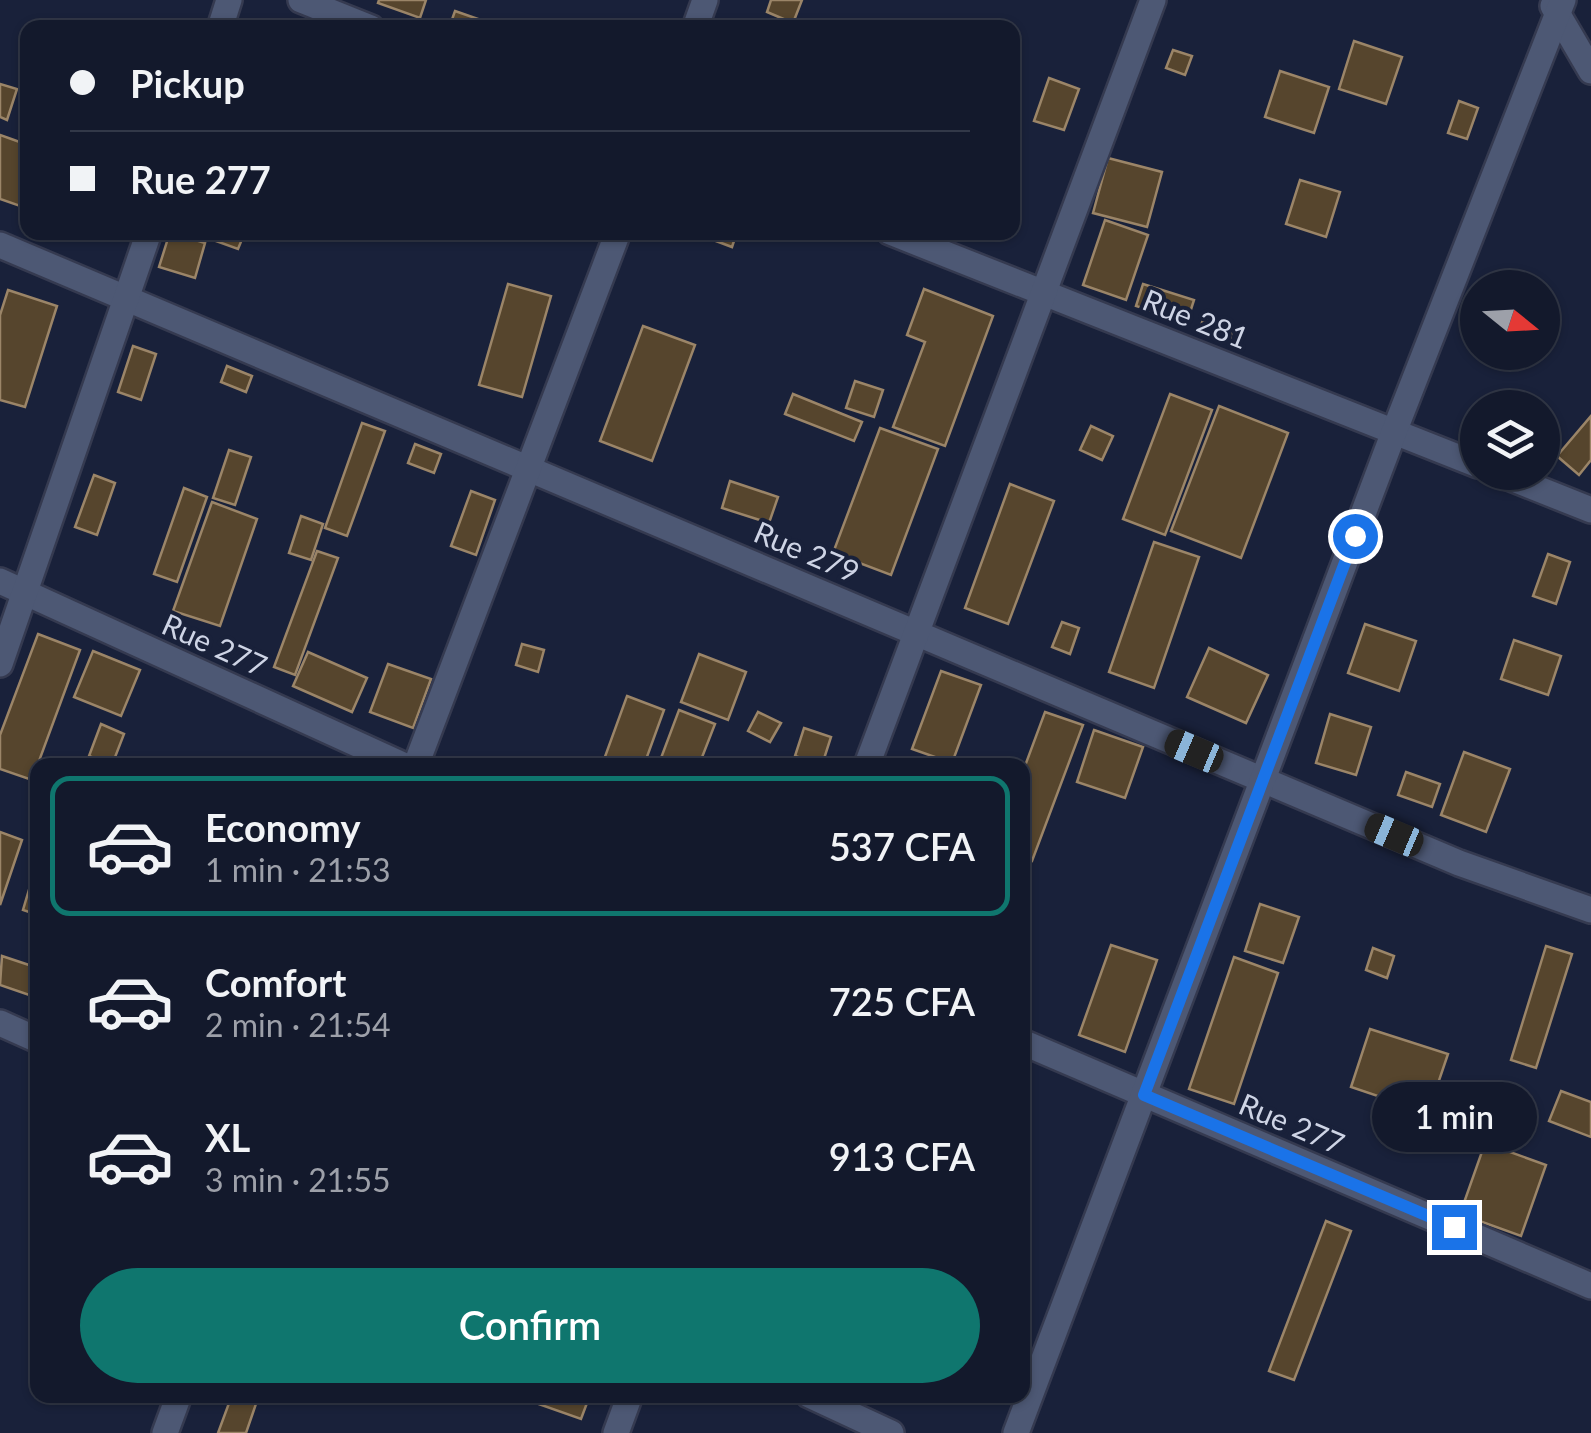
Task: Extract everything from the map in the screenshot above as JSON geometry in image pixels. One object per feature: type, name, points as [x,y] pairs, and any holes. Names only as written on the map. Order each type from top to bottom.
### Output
[{"type":"street","points":[[301,0],[351,20]]},
{"type":"street","points":[[870,758],[1154,0]]},
{"type":"street","points":[[1557,5],[1591,71]]},
{"type":"street","points":[[1030,1396],[1557,5]]},
{"type":"street","points":[[0,664],[145,240]]},
{"type":"street","points":[[419,758],[615,240]]},
{"type":"street","name":"Rue 281","points":[[910,240],[1460,458]]},
{"type":"street","name":"Rue 279","points":[[0,245],[1459,863],[1591,910]]},
{"type":"street","points":[[1541,490],[1591,510]]},
{"type":"street","name":"Rue 277","points":[[0,581],[388,758]]},
{"type":"street","points":[[0,1023],[30,1036]]},
{"type":"street","name":"Rue 277","points":[[1030,1045],[1591,1286]]},
{"type":"street","points":[[165,1433],[176,1403]]},
{"type":"street","points":[[616,1433],[627,1403]]},
{"type":"street","points":[[826,1403],[891,1433]]},
{"type":"street","points":[[1016,1433],[1027,1403]]},
{"type":"building","points":[[426,0],[420,18],[378,3]]},
{"type":"building","points":[[771,0],[802,0],[794,20],[767,12]]},
{"type":"building","points":[[455,11],[481,20],[452,20]]},
{"type":"building","points":[[1354,41],[1402,57],[1386,104],[1339,89]]},
{"type":"building","points":[[1173,50],[1192,56],[1185,75],[1166,68]]},
{"type":"building","points":[[1280,71],[1329,87],[1314,133],[1265,117]]},
{"type":"building","points":[[1049,78],[1079,89],[1064,130],[1034,121]]},
{"type":"building","points":[[0,84],[17,89],[7,120],[0,117]]},
{"type":"building","points":[[1459,101],[1478,108],[1467,139],[1448,133]]},
{"type":"building","points":[[0,135],[20,142],[20,206],[0,199]]},
{"type":"building","points":[[1108,158],[1162,172],[1147,227],[1093,213]]},
{"type":"building","points":[[1300,180],[1340,192],[1326,237],[1286,224]]},
{"type":"building","points":[[1105,220],[1148,235],[1126,300],[1083,285]]},
{"type":"building","points":[[167,240],[205,243],[195,278],[159,267]]},
{"type":"building","points":[[213,240],[242,240],[238,249]]},
{"type":"building","points":[[713,240],[734,240],[732,247]]},
{"type":"building","points":[[508,284],[551,296],[522,397],[479,385]]},
{"type":"building","points":[[1143,284],[1194,300],[1187,322],[1136,306]]},
{"type":"building","points":[[924,289],[993,316],[945,446],[893,427],[925,342],[907,335]]},
{"type":"building","points":[[8,290],[57,306],[25,407],[0,400],[0,315]]},
{"type":"building","points":[[1204,317],[1233,326],[1230,339],[1199,331]]},
{"type":"building","points":[[643,326],[695,345],[652,461],[600,441]]},
{"type":"building","points":[[133,346],[156,354],[141,400],[118,392]]},
{"type":"building","points":[[227,366],[252,376],[246,392],[221,382]]},
{"type":"building","points":[[855,381],[883,390],[874,417],[846,408]]},
{"type":"building","points":[[793,394],[862,422],[854,441],[785,414]]},
{"type":"building","points":[[1170,394],[1212,410],[1165,535],[1123,519]]},
{"type":"building","points":[[1219,406],[1288,433],[1241,558],[1171,531]]},
{"type":"building","points":[[1591,416],[1591,460],[1579,475],[1560,459],[1560,452]]},
{"type":"building","points":[[362,423],[385,431],[347,536],[325,528]]},
{"type":"building","points":[[1091,426],[1113,436],[1102,460],[1080,450]]},
{"type":"building","points":[[880,428],[938,449],[891,575],[833,553]]},
{"type":"building","points":[[415,444],[441,454],[434,473],[408,463]]},
{"type":"building","points":[[229,450],[251,457],[235,505],[213,498]]},
{"type":"building","points":[[94,475],[115,483],[97,535],[75,527]]},
{"type":"building","points":[[730,481],[778,497],[769,523],[722,508]]},
{"type":"building","points":[[1010,484],[1054,501],[1008,624],[965,608]]},
{"type":"building","points":[[184,488],[207,497],[177,582],[154,574]]},
{"type":"building","points":[[471,491],[495,500],[476,555],[451,546]]},
{"type":"building","points":[[212,502],[257,519],[220,626],[173,611]]},
{"type":"building","points":[[301,516],[323,524],[311,560],[289,553]]},
{"type":"building","points":[[1154,542],[1199,557],[1154,688],[1109,672]]},
{"type":"building","points":[[317,551],[338,558],[295,675],[274,667]]},
{"type":"building","points":[[1548,554],[1570,562],[1556,604],[1533,596]]},
{"type":"building","points":[[1062,622],[1079,628],[1070,654],[1052,647]]},
{"type":"building","points":[[1365,624],[1416,641],[1399,691],[1348,673]]},
{"type":"building","points":[[38,634],[80,650],[40,758],[30,758],[30,779],[0,769],[0,735]]},
{"type":"building","points":[[1514,640],[1561,656],[1548,695],[1501,679]]},
{"type":"building","points":[[522,644],[544,650],[538,672],[516,665]]},
{"type":"building","points":[[1209,648],[1268,675],[1246,723],[1187,697]]},
{"type":"building","points":[[93,651],[140,670],[121,716],[74,697]]},
{"type":"building","points":[[308,652],[367,678],[352,712],[293,686]]},
{"type":"building","points":[[699,654],[746,672],[728,720],[681,702]]},
{"type":"building","points":[[388,664],[431,679],[413,728],[370,712]]},
{"type":"building","points":[[941,671],[981,685],[954,758],[938,758],[912,749]]},
{"type":"building","points":[[627,696],[664,710],[647,758],[605,758]]},
{"type":"building","points":[[679,710],[715,724],[702,758],[661,758]]},
{"type":"building","points":[[758,712],[781,723],[770,742],[748,731]]},
{"type":"building","points":[[1045,712],[1083,725],[1032,861],[1030,758]]},
{"type":"building","points":[[1330,714],[1371,727],[1356,775],[1316,763]]},
{"type":"building","points":[[101,724],[124,734],[115,758],[89,756]]},
{"type":"building","points":[[804,728],[831,737],[824,758],[795,756]]},
{"type":"building","points":[[1094,730],[1143,747],[1125,798],[1077,782]]},
{"type":"building","points":[[1464,752],[1510,769],[1486,832],[1441,815]]},
{"type":"building","points":[[1406,772],[1440,784],[1432,807],[1398,795]]},
{"type":"building","points":[[0,832],[22,840],[0,905]]},
{"type":"building","points":[[30,886],[30,912],[23,910]]},
{"type":"building","points":[[1260,904],[1299,917],[1283,963],[1245,951]]},
{"type":"building","points":[[1111,945],[1157,960],[1125,1052],[1079,1035]]},
{"type":"building","points":[[1546,946],[1572,954],[1536,1068],[1511,1060]]},
{"type":"building","points":[[1373,948],[1394,956],[1387,978],[1366,970]]},
{"type":"building","points":[[2,956],[30,965],[30,995],[0,985]]},
{"type":"building","points":[[1234,957],[1278,973],[1234,1104],[1189,1089]]},
{"type":"building","points":[[1370,1029],[1448,1054],[1428,1113],[1351,1087]]},
{"type":"building","points":[[1561,1091],[1591,1102],[1591,1137],[1549,1121]]},
{"type":"building","points":[[1485,1143],[1546,1165],[1521,1236],[1460,1214]]},
{"type":"building","points":[[1326,1221],[1351,1231],[1294,1380],[1269,1371]]},
{"type":"building","points":[[229,1403],[256,1403],[246,1433],[218,1433]]},
{"type":"building","points":[[536,1403],[587,1403],[581,1419]]},
{"type":"route","points":[[1355,536],[1144,1095],[1454,1227]]}]
